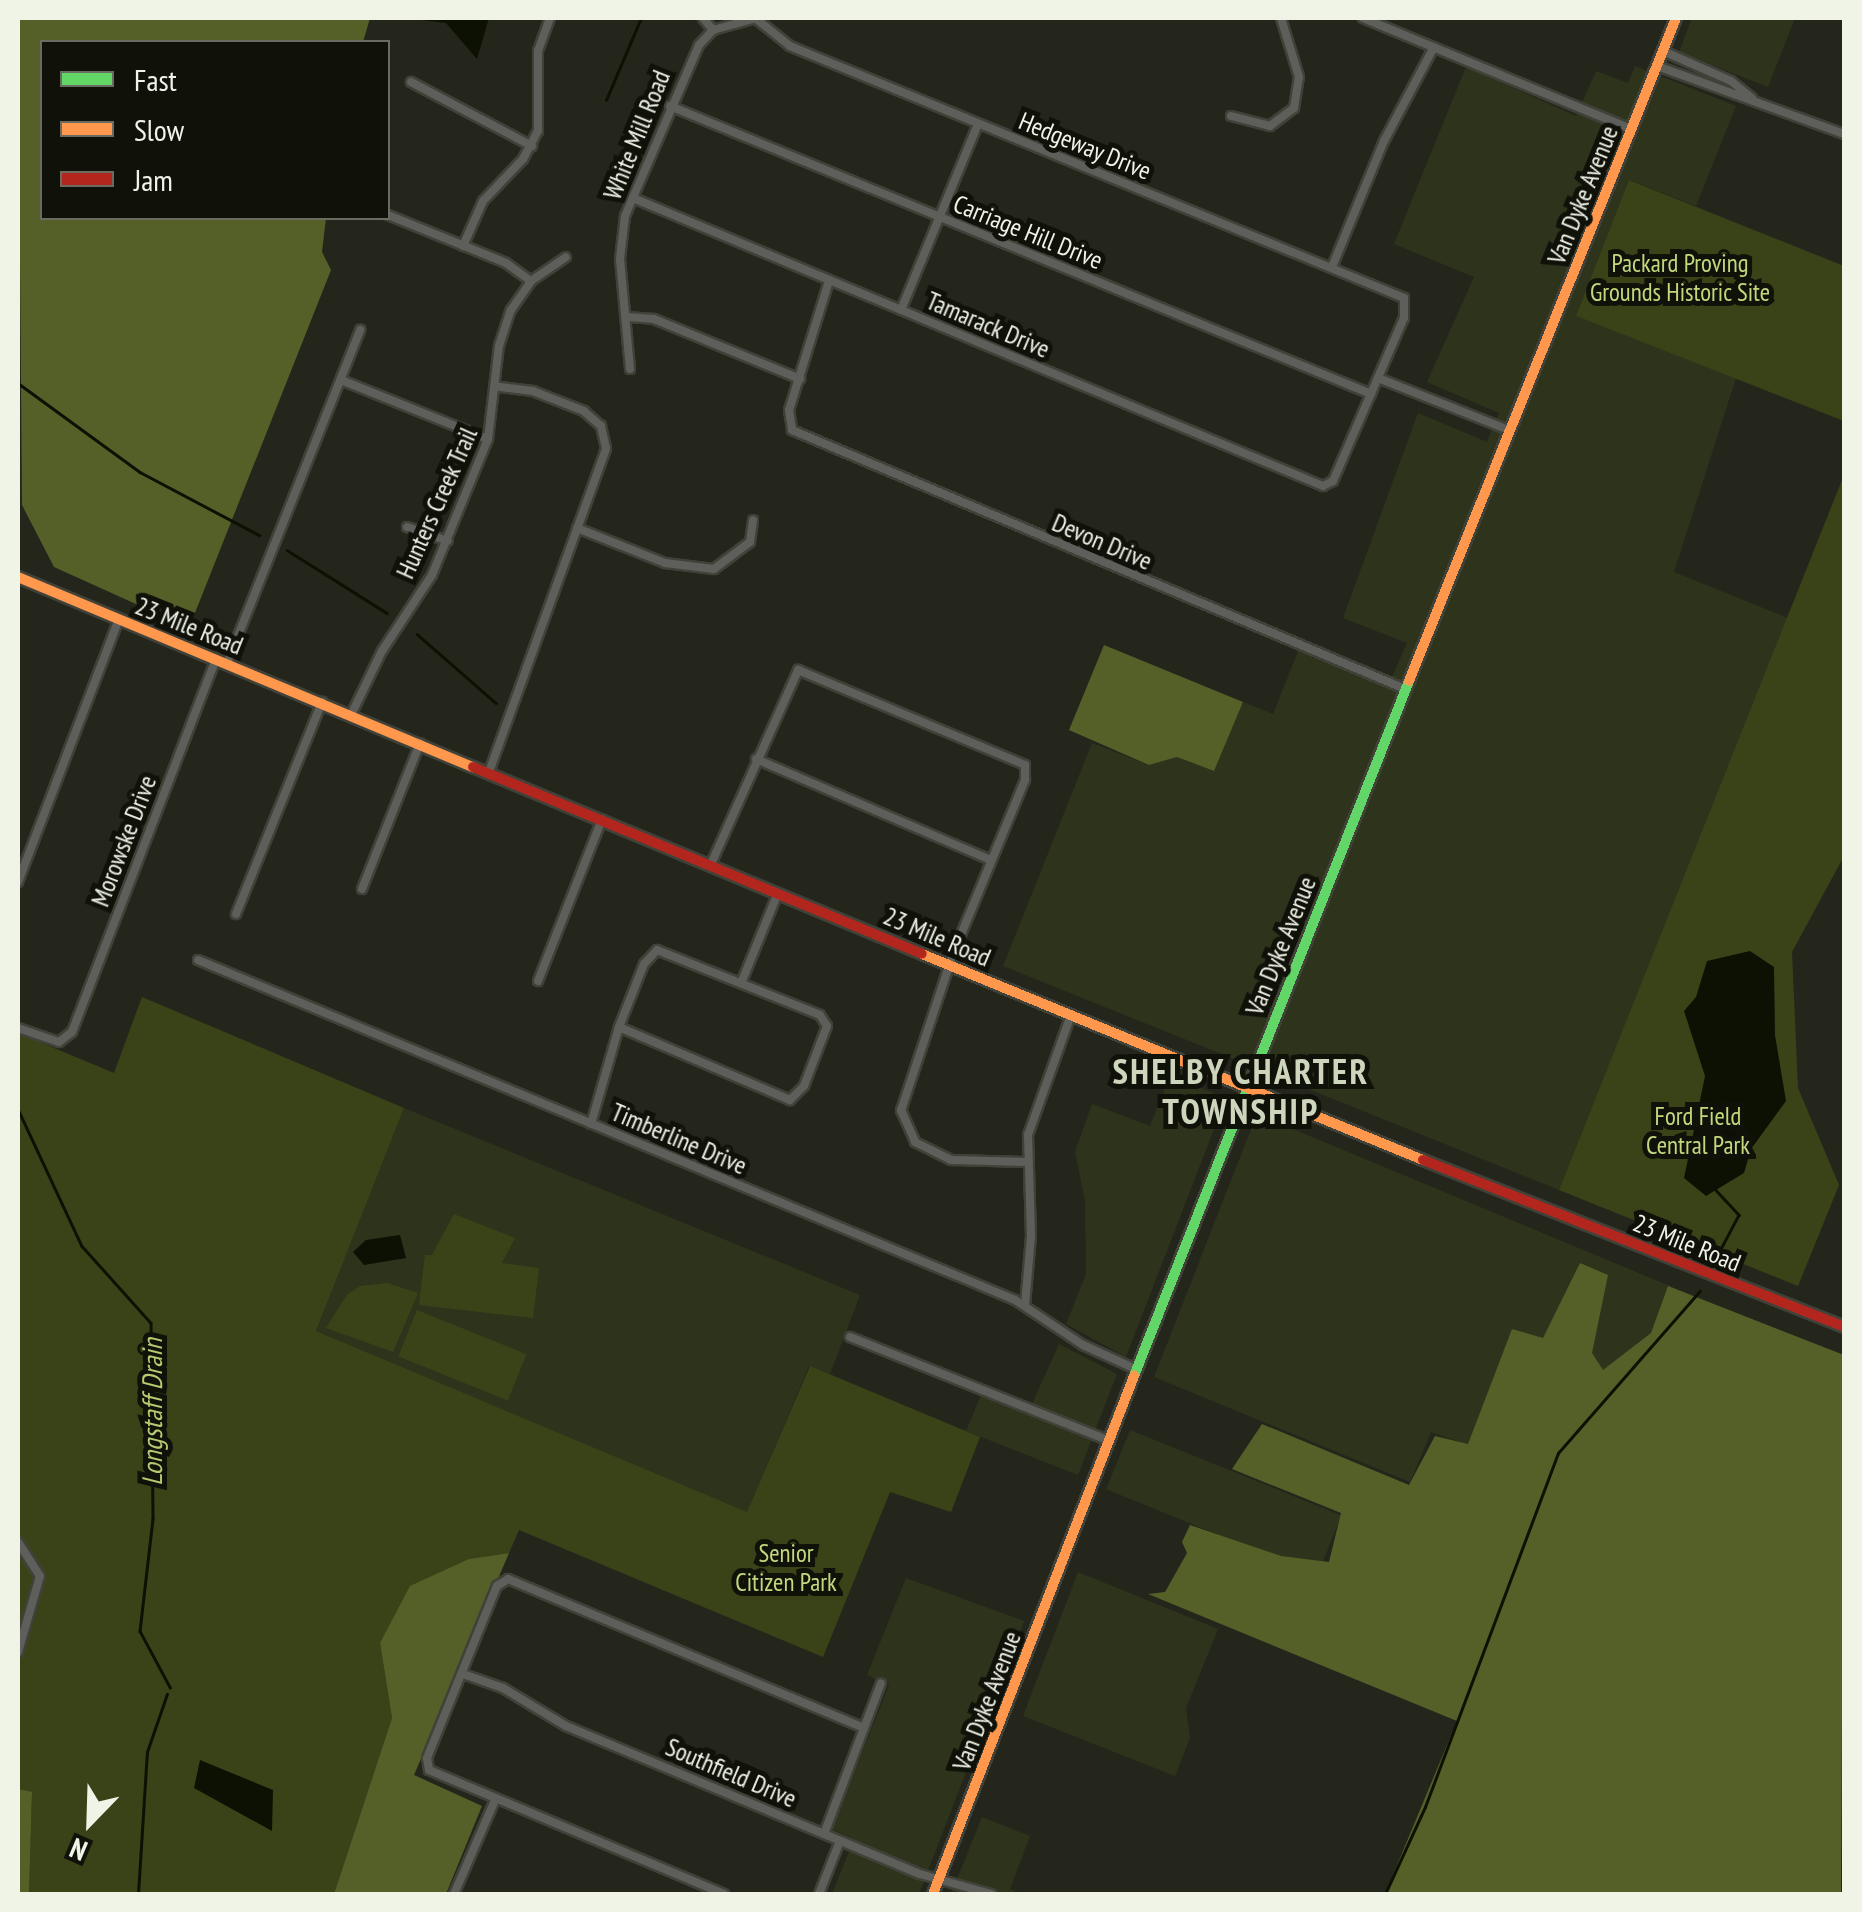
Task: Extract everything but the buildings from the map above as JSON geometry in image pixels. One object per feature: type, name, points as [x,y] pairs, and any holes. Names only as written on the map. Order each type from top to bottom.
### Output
[{"type":"main road","name":"Van Dyke Avenue","points":[[933,1894],[1245,1088],[1676,18]]},
{"type":"main road","name":"23 Mile Road","points":[[18,577],[1245,1088],[1844,1327]]},
{"type":"street","points":[[462,246],[482,201],[532,146],[542,116],[540,42],[550,18]]},
{"type":"street","points":[[703,18],[713,30],[756,18]]},
{"type":"street","name":"Hedgeway Drive","points":[[756,18],[784,42],[1406,301],[1378,378]]},
{"type":"street","points":[[1232,116],[1270,126],[1294,108],[1298,71],[1281,18]]},
{"type":"street","points":[[1363,18],[1631,129]]},
{"type":"street","name":"White Mill Road","points":[[630,369],[620,248],[632,198],[689,60],[713,30]]},
{"type":"street","points":[[1332,268],[1384,141],[1434,47]]},
{"type":"street","points":[[1663,51],[1730,80],[1752,98]]},
{"type":"street","points":[[1657,66],[1844,134]]},
{"type":"street","points":[[412,82],[532,146]]},
{"type":"street","name":"Carriage Hill Drive","points":[[670,106],[1371,394]]},
{"type":"street","points":[[901,310],[978,124]]},
{"type":"street","name":"Tamarack Drive","points":[[632,198],[1328,486],[1371,394]]},
{"type":"street","points":[[390,216],[531,281]]},
{"type":"street","name":"Hunters Creek Trail","points":[[351,715],[448,540],[488,439],[503,330],[531,281],[566,257]]},
{"type":"street","points":[[628,317],[654,319],[800,378],[829,280]]},
{"type":"street","name":"Morowske Drive","points":[[18,1028],[50,1041],[69,1038],[360,330]]},
{"type":"street","name":"Devon Drive","points":[[800,378],[788,426],[1404,689]]},
{"type":"street","points":[[1371,394],[1378,378],[1509,430]]},
{"type":"street","points":[[341,380],[488,439]]},
{"type":"street","points":[[489,772],[544,634],[577,528],[599,473],[606,440],[596,420],[533,391],[498,387]]},
{"type":"street","points":[[577,528],[664,563],[714,569],[750,542],[753,520]]},
{"type":"street","points":[[407,527],[448,540]]},
{"type":"street","points":[[18,882],[119,619]]},
{"type":"street","points":[[712,864],[798,670],[1026,769],[903,1097],[903,1124],[914,1142],[951,1160],[1025,1162]]},
{"type":"street","points":[[236,914],[322,702]]},
{"type":"street","points":[[362,889],[420,744]]},
{"type":"street","points":[[756,760],[990,860]]},
{"type":"street","points":[[538,981],[602,819]]},
{"type":"street","points":[[742,981],[778,892]]},
{"type":"street","points":[[590,1124],[620,1027],[644,964],[657,950],[742,981],[827,1023],[794,1099],[620,1027]]},
{"type":"street","name":"Timberline Drive","points":[[198,960],[1025,1305],[1084,1345],[1138,1370]]},
{"type":"street","points":[[1025,1305],[1032,1236],[1025,1162],[1033,1113],[1071,1014]]},
{"type":"street","points":[[850,1337],[1110,1441]]},
{"type":"street","points":[[18,1542],[40,1576],[18,1652]]},
{"type":"street","points":[[724,1894],[495,1800],[426,1764],[503,1580],[864,1728]]},
{"type":"street","name":"Southfield Drive","points":[[463,1674],[503,1688],[566,1726],[840,1841],[938,1879],[990,1894]]},
{"type":"street","points":[[824,1834],[881,1683]]},
{"type":"street","points":[[454,1894],[495,1800]]},
{"type":"street","points":[[819,1894],[840,1841]]},
{"type":"shaded area","points":[[405,18],[489,18],[477,59],[446,23]]},
{"type":"shaded area","points":[[1692,18],[1795,18],[1768,87],[1679,52]]},
{"type":"shaded area","points":[[1635,66],[1736,106],[1696,206],[1630,180],[1576,316],[1736,378],[1674,572],[1788,618],[1559,1190],[1003,966],[1092,743],[1149,765],[1177,757],[1214,771],[1243,702],[1273,714],[1300,646],[1390,682],[1407,643],[1343,618],[1418,413],[1487,442],[1499,413],[1427,382],[1474,277],[1394,244],[1466,67],[1576,116],[1596,71],[1628,83]]},
{"type":"shaded area","points":[[1750,951],[1774,967],[1775,1035],[1786,1101],[1751,1149],[1744,1173],[1706,1196],[1684,1178],[1705,1076],[1684,1011],[1696,997],[1707,961]]},
{"type":"shaded area","points":[[1170,1076],[1226,1098],[1126,1357],[1066,1324],[1086,1274],[1085,1201],[1075,1152],[1092,1104],[1150,1126]]},
{"type":"shaded area","points":[[404,1108],[860,1295],[830,1374],[809,1366],[747,1513],[316,1331]]},
{"type":"shaded area","points":[[1257,1114],[1689,1294],[1609,1384],[1512,1330],[1468,1445],[1431,1432],[1410,1482],[1154,1377]]},
{"type":"shaded area","points":[[400,1235],[406,1258],[364,1265],[353,1252],[366,1240]]},
{"type":"shaded area","points":[[1059,1344],[1117,1374],[1078,1475],[966,1431],[984,1388],[1031,1406]]},
{"type":"shaded area","points":[[1130,1430],[1341,1515],[1317,1575],[1106,1489]]},
{"type":"shaded area","points":[[1078,1572],[1218,1629],[1186,1708],[1190,1738],[1175,1776],[1023,1716]]},
{"type":"shaded area","points":[[906,1578],[1024,1621],[919,1894],[832,1894],[854,1839],[832,1829],[889,1685],[867,1675]]},
{"type":"shaded area","points":[[200,1760],[273,1790],[272,1831],[194,1788]]},
{"type":"shaded area","points":[[982,1817],[1030,1836],[1010,1889],[1021,1894],[951,1894]]},
{"type":"green space","points":[[18,18],[370,18],[364,40],[40,40],[40,220],[326,220],[322,252],[331,270],[189,628],[54,567],[22,505]]},
{"type":"green space","name":"Packard Proving Grounds Historic Site","points":[[1629,180],[1844,266],[1844,421],[1576,316]]},
{"type":"green space","name":"Ford Field Central Park","points":[[1844,475],[1844,856],[1792,952],[1798,1088],[1839,1185],[1798,1286],[1559,1190]]},
{"type":"green space","points":[[1104,645],[1243,702],[1214,771],[1177,757],[1149,765],[1069,730]]},
{"type":"green space","name":"Senior Citizen Park","points":[[142,997],[404,1108],[316,1331],[747,1512],[810,1366],[980,1437],[951,1512],[890,1492],[823,1657],[519,1530],[509,1553],[469,1559],[380,1643],[392,1718],[334,1894],[29,1894],[32,1793],[18,1789],[18,1033],[114,1073]]},
{"type":"green space","points":[[454,1214],[515,1238],[502,1263],[539,1268],[533,1318],[419,1305],[425,1255],[432,1255]]},
{"type":"green space","points":[[1580,1263],[1608,1275],[1592,1353],[1603,1370],[1651,1333],[1668,1286],[1844,1355],[1841,1894],[1385,1894],[1457,1721],[1148,1594],[1165,1592],[1187,1553],[1182,1542],[1190,1525],[1281,1556],[1329,1562],[1341,1513],[1232,1469],[1262,1424],[1409,1485],[1435,1436],[1468,1444],[1512,1329],[1543,1338]]},
{"type":"green space","points":[[387,1283],[418,1293],[393,1352],[326,1328],[347,1295],[360,1286]]},
{"type":"green space","points":[[417,1310],[526,1354],[508,1401],[398,1356]]},
{"type":"green space","points":[[509,1553],[414,1775],[482,1806],[446,1894],[334,1894],[392,1718],[380,1643],[410,1586],[469,1559]]},
{"type":"green space","points":[[18,1789],[32,1792],[29,1894],[18,1894]]},
{"type":"waterway","points":[[606,100],[641,18]]},
{"type":"waterway","points":[[18,383],[140,472],[259,535]]},
{"type":"waterway","points":[[287,550],[387,613]]},
{"type":"waterway","points":[[417,634],[496,703]]},
{"type":"waterway","name":"Longstaff Drain","points":[[18,1109],[82,1246],[151,1323],[153,1519],[140,1631],[170,1687]]},
{"type":"waterway","points":[[1716,1190],[1739,1215],[1720,1251]]},
{"type":"waterway","points":[[1385,1894],[1425,1807],[1558,1453],[1700,1291]]},
{"type":"waterway","name":"Longstaff Drain","points":[[138,1894],[147,1752],[167,1694]]},
{"type":"traffic: fast","points":[[1134,1376],[1409,681]]},
{"type":"traffic: slow","points":[[1409,681],[1676,18]]},
{"type":"traffic: slow","points":[[18,577],[473,767]]},
{"type":"traffic: slow","points":[[922,954],[1423,1160]]},
{"type":"traffic: slow","points":[[933,1894],[1134,1376]]},
{"type":"traffic: jam","points":[[473,767],[922,954]]},
{"type":"traffic: jam","points":[[1423,1160],[1844,1327]]},
{"type":"district","name":"SHELBY CHARTER TOWNSHIP","points":[[1241,1091]]}]
